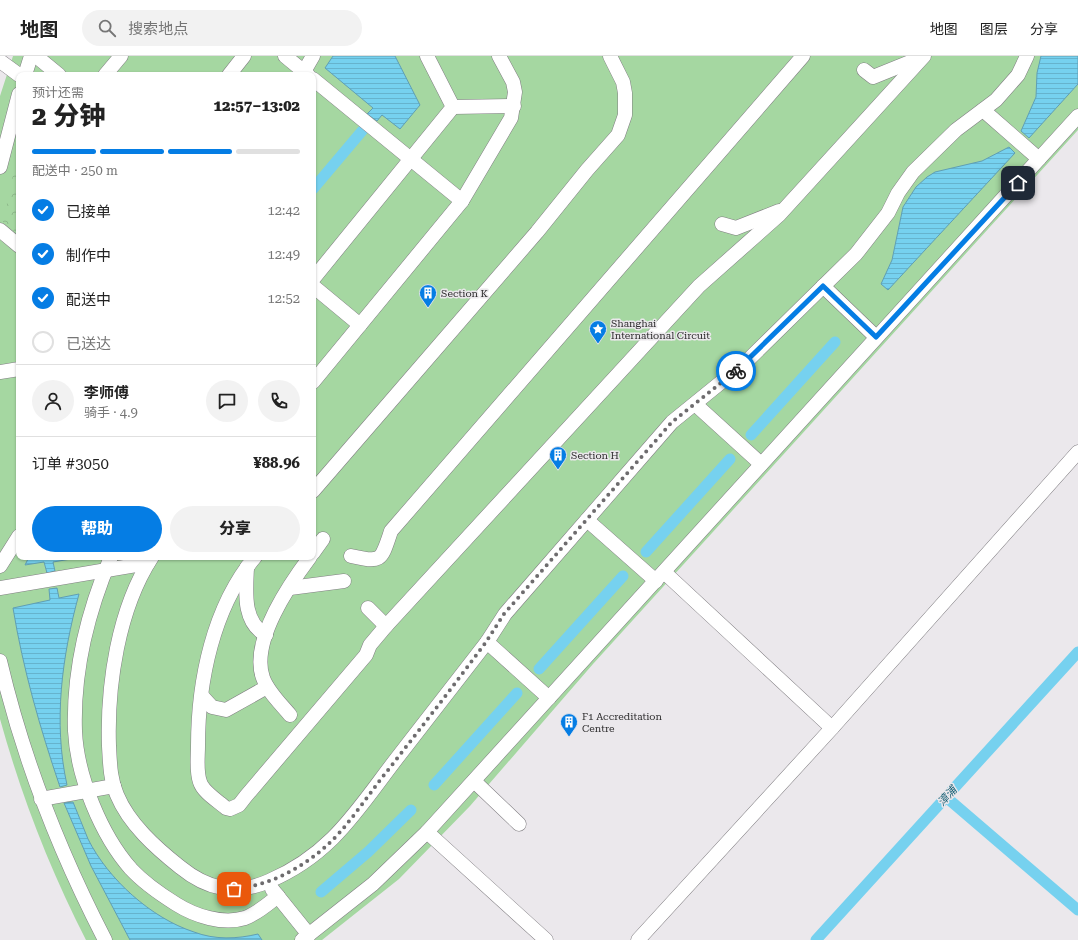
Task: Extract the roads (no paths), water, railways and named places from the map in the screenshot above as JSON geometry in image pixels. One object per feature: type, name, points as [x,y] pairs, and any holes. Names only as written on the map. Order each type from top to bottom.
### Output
[{"type":"street","points":[[26,72],[31,56]]},
{"type":"street","points":[[36,56],[55,72]]},
{"type":"street","points":[[108,72],[121,56]]},
{"type":"street","points":[[231,72],[244,56]]},
{"type":"street","points":[[285,56],[304,72]]},
{"type":"street","points":[[308,72],[313,56]]},
{"type":"street","points":[[427,56],[453,107]]},
{"type":"street","points":[[316,378],[462,201],[511,118],[515,92],[513,82],[499,56]]},
{"type":"street","points":[[316,488],[537,232],[582,176],[618,135],[625,115],[626,93],[623,82],[610,56]]},
{"type":"street","points":[[351,556],[372,561],[380,557],[386,548],[391,531],[803,56]]},
{"type":"street","points":[[864,70],[873,77],[924,56]]},
{"type":"street","points":[[251,562],[236,580],[213,641],[202,696],[198,738],[200,784],[226,808],[232,809],[239,804],[361,661],[370,645],[386,626],[698,286],[785,208],[924,56]]},
{"type":"street","points":[[150,560],[139,580],[127,615],[111,684],[108,715],[110,765],[114,786],[122,806],[148,839],[190,875],[204,884],[220,889],[251,887],[267,882],[308,861],[340,832],[486,642],[504,614],[672,422],[746,362],[856,254],[877,230],[898,193],[913,172],[956,130],[996,100],[1018,75],[1027,56]]},
{"type":"street","points":[[0,61],[16,73]]},
{"type":"street","points":[[316,82],[462,201]]},
{"type":"street","points":[[0,167],[16,106]]},
{"type":"street","points":[[453,107],[514,106]]},
{"type":"street","points":[[316,275],[453,107]]},
{"type":"street","points":[[983,110],[1039,159]]},
{"type":"street","points":[[267,882],[306,937],[372,884],[427,832],[474,781],[1078,116]]},
{"type":"street","points":[[722,224],[736,228],[785,208]]},
{"type":"street","points":[[0,230],[16,243]]},
{"type":"street","points":[[823,286],[876,337]]},
{"type":"street","points":[[316,288],[360,325]]},
{"type":"street","points":[[0,372],[16,369]]},
{"type":"street","points":[[696,404],[761,464]]},
{"type":"street","points":[[638,940],[832,728],[1078,452]]},
{"type":"street","points":[[587,520],[660,576],[832,728]]},
{"type":"street","points":[[316,549],[323,539]]},
{"type":"street","points":[[0,566],[16,541]]},
{"type":"street","points":[[109,560],[86,632],[77,680],[75,731],[82,774],[107,834],[123,859],[140,878],[180,907],[204,917],[230,920],[239,919],[254,913],[278,896]]},
{"type":"street","points":[[0,588],[105,570],[150,560]]},
{"type":"street","points":[[290,715],[267,686],[263,679],[261,665],[266,635],[271,620],[308,560]]},
{"type":"street","points":[[251,562],[246,595],[251,622],[255,628],[266,635]]},
{"type":"street","points":[[290,588],[344,580]]},
{"type":"street","points":[[368,608],[386,626]]},
{"type":"street","points":[[486,642],[549,698]]},
{"type":"street","points":[[0,661],[10,704],[41,799],[69,866],[105,940]]},
{"type":"street","points":[[202,696],[212,707],[226,710],[267,686]]},
{"type":"street","points":[[474,781],[519,824]]},
{"type":"street","points":[[41,799],[114,786]]},
{"type":"street","points":[[427,832],[546,940]]},
{"type":"water","points":[[333,56],[395,56],[420,105],[400,129],[382,115],[377,121],[367,114],[373,108],[325,68]]},
{"type":"water","points":[[1041,56],[1078,56],[1078,84],[1029,138],[1021,131],[1036,97],[1037,73]]},
{"type":"water","points":[[1009,147],[1015,153],[888,290],[881,284],[892,260],[903,207],[916,187],[935,172],[982,161]]},
{"type":"water","points":[[28,560],[65,560],[53,562],[55,571],[47,573],[44,562],[25,565]]},
{"type":"water","points":[[57,588],[59,598],[79,594],[68,641],[61,689],[61,737],[67,785],[60,787],[33,698],[13,608],[50,600],[49,589]]},
{"type":"water","points":[[73,802],[88,839],[97,854],[119,882],[147,907],[178,926],[202,935],[226,938],[258,934],[262,940],[130,940],[91,866],[64,803]]},
{"type":"waterway","points":[[316,185],[362,131]]},
{"type":"waterway","points":[[751,435],[835,342]]},
{"type":"waterway","points":[[646,552],[730,459]]},
{"type":"waterway","points":[[539,669],[623,576]]},
{"type":"waterway","name":"漳浦","points":[[816,940],[1078,652]]},
{"type":"waterway","points":[[434,785],[517,693]]},
{"type":"waterway","points":[[946,797],[1078,910]]},
{"type":"waterway","points":[[321,892],[368,852],[411,810]]},
{"type":"place","name":"Section K","points":[[428,308]]},
{"type":"place","name":"Shanghai International Circuit","points":[[598,344]]},
{"type":"place","name":"Section H","points":[[558,470]]},
{"type":"place","name":"F1 Accreditation Centre","points":[[569,737]]}]
